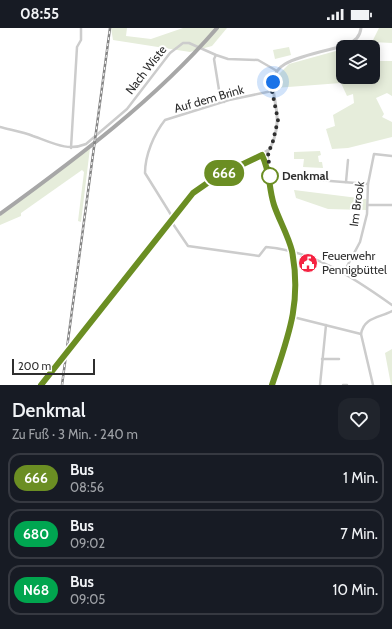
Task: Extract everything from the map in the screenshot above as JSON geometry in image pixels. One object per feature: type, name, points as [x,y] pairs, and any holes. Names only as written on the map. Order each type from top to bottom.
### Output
[{"type":"main road","points":[[0,214],[97,140],[169,78],[200,48],[217,28]]},
{"type":"street","points":[[0,127],[32,135],[62,147],[71,148],[77,47],[81,40],[81,28]]},
{"type":"street","points":[[272,385],[293,317],[295,300],[292,251],[274,205],[269,170],[268,152],[272,145],[278,120],[272,91],[274,79],[277,71],[287,63],[347,45],[356,40],[361,28]]},
{"type":"street","name":"Nach Wiste","points":[[71,148],[79,147],[91,140],[127,109],[176,47],[189,43],[228,59],[258,60],[277,71]]},
{"type":"street","points":[[216,55],[214,59],[219,90],[224,102]]},
{"type":"street","name":"Auf dem Brink","points":[[272,91],[224,102],[165,120],[152,142],[145,166],[146,176],[188,246],[259,256],[266,247],[292,251]]},
{"type":"street","points":[[41,385],[64,359],[171,219],[193,193],[201,186],[268,152]]},
{"type":"street","name":"Im Brook","points":[[344,272],[360,242],[368,205],[368,184],[374,154],[392,156]]},
{"type":"street","points":[[262,155],[269,170]]},
{"type":"street","points":[[346,182],[348,160]]},
{"type":"street","points":[[318,180],[368,184]]},
{"type":"street","points":[[368,205],[392,206]]},
{"type":"street","points":[[292,251],[311,257],[344,272],[392,305]]},
{"type":"street","points":[[373,385],[361,334],[364,325],[369,320],[392,311]]},
{"type":"street","points":[[293,317],[361,334]]},
{"type":"street","points":[[320,385],[326,325]]},
{"type":"street","points":[[322,359],[339,359]]},
{"type":"green space","points":[[111,28],[127,28],[126,36],[151,39],[183,28],[227,28],[212,46],[190,52],[113,40]]},
{"type":"green space","points":[[379,28],[392,28],[392,43],[380,42],[380,40],[373,40]]},
{"type":"green space","points":[[289,47],[291,55],[275,59],[273,50]]},
{"type":"green space","points":[[336,51],[336,83],[275,88],[278,75],[289,64]]},
{"type":"green space","points":[[380,61],[392,61],[392,96],[387,93],[376,98],[384,114],[382,117],[392,122],[392,137],[348,148],[332,149],[326,129],[335,126],[333,115],[354,103],[353,94],[347,96],[341,84],[380,84]]},
{"type":"green space","points":[[90,148],[81,222],[78,221],[84,172],[82,170],[21,213],[21,216],[0,225],[0,216]]},
{"type":"green space","points":[[320,151],[321,155],[318,156],[319,162],[322,162],[323,168],[303,167],[304,159],[294,159],[294,152]]},
{"type":"green space","points":[[294,190],[366,199],[366,210],[328,209],[296,198]]},
{"type":"green space","points":[[392,349],[392,385],[391,385],[385,353]]},
{"type":"railway","points":[[62,385],[110,28]]},
{"type":"bus line","name":"666","points":[[41,385],[64,359],[144,254],[193,193],[216,177],[262,155],[269,170],[271,193],[274,205],[286,232],[292,251],[294,269],[295,309],[272,385]]},
{"type":"place","name":"Denkmal","points":[[270,176]]},
{"type":"place","name":"Feuerwehr Pennigbüttel","points":[[308,263]]},
{"type":"route","points":[[270,176],[268,152],[272,145],[278,120],[272,91],[273,82]]}]
